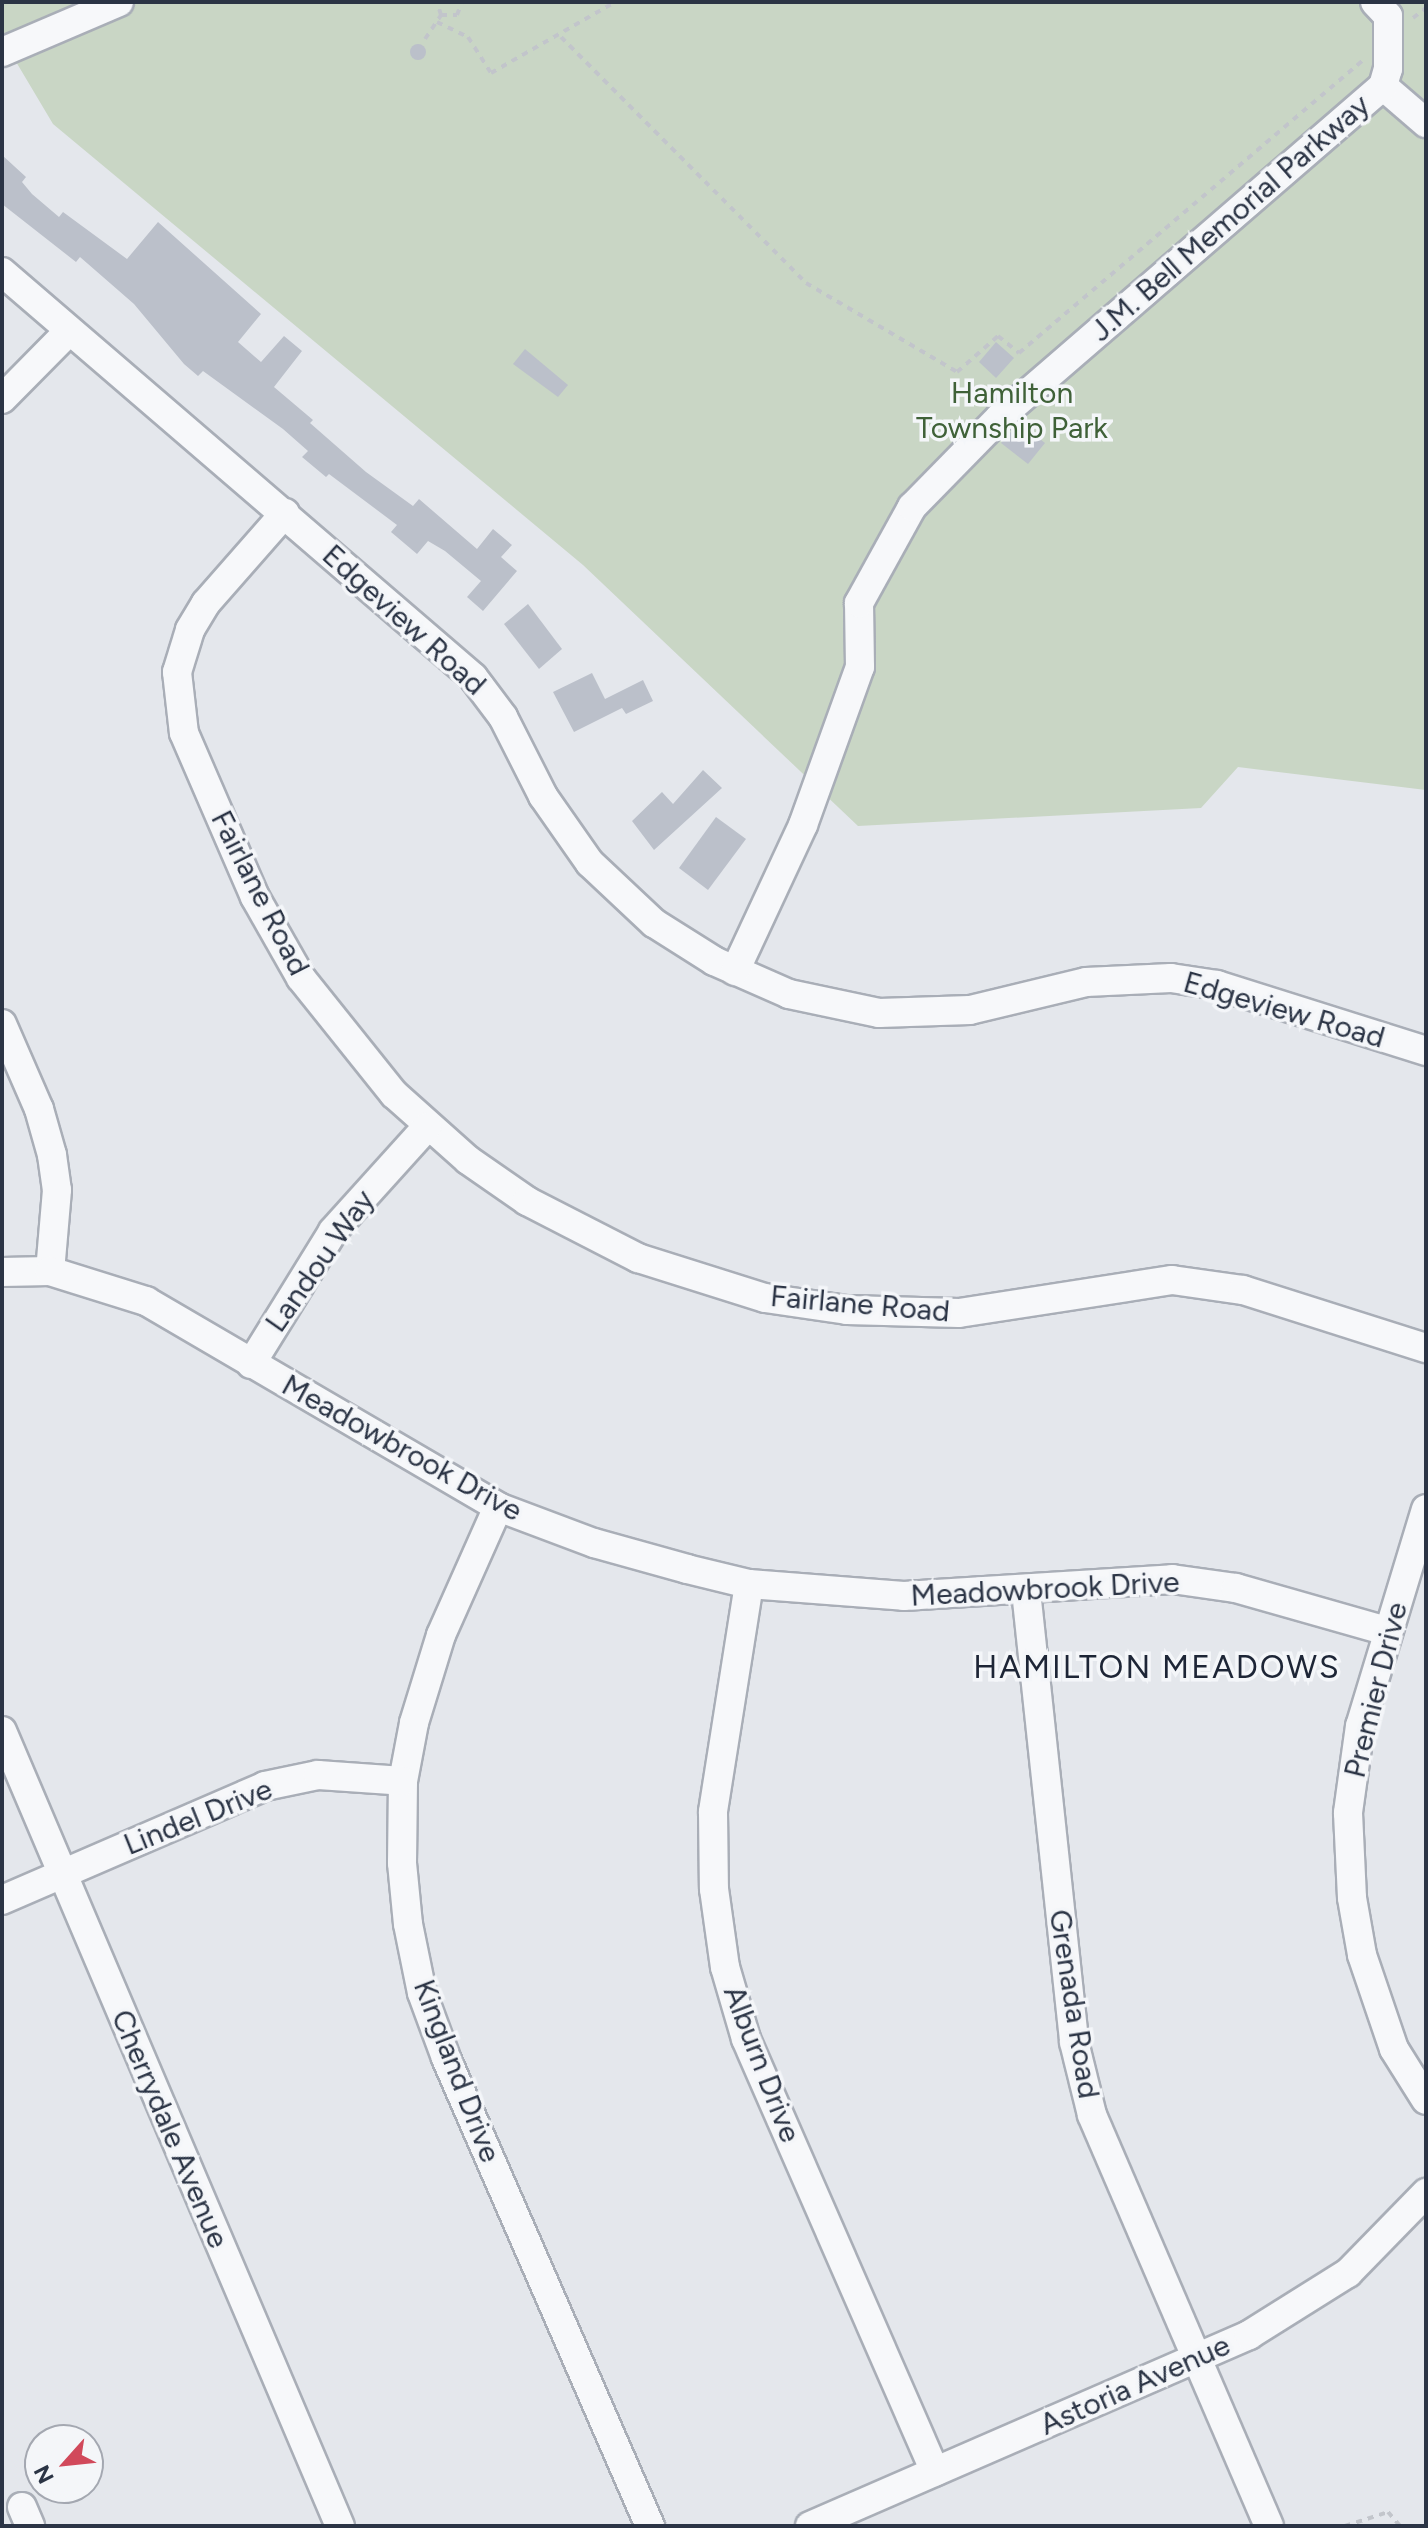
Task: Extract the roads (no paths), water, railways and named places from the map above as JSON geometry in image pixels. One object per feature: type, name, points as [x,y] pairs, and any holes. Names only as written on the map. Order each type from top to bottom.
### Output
[{"type":"street","points":[[2,52],[119,2]]},
{"type":"street","name":"J.M. Bell Memorial Parkway","points":[[735,971],[803,825],[860,667],[859,603],[912,507],[1000,417],[1383,86],[1389,38],[1388,16],[1375,2]]},
{"type":"street","points":[[1383,86],[1426,123]]},
{"type":"street","name":"Edgeview Road","points":[[2,272],[285,513],[485,690],[551,807],[601,874],[654,923],[735,971],[818,1003],[907,1013],[997,1006],[1126,976],[1171,978],[1217,985],[1426,1051]]},
{"type":"street","points":[[2,399],[69,331]]},
{"type":"street","name":"Fairlane Road","points":[[285,513],[206,603],[190,630],[177,672],[180,718],[255,897],[301,978],[370,1068],[427,1127],[527,1201],[575,1229],[661,1267],[752,1295],[847,1310],[959,1313],[1172,1280],[1253,1293],[1426,1348]]},
{"type":"street","points":[[2,1024],[52,1155],[57,1190],[50,1271]]},
{"type":"street","name":"Landou Way","points":[[251,1364],[333,1231],[427,1127]]},
{"type":"street","name":"Meadowbrook Drive","points":[[2,1272],[50,1271],[146,1301],[498,1507],[594,1543],[749,1584],[904,1596],[1026,1591],[1172,1579],[1236,1588],[1387,1631]]},
{"type":"street","name":"Kingland Drive","points":[[498,1507],[433,1657],[403,1781],[402,1863],[422,1993],[650,2526]]},
{"type":"street","name":"Premier Drive","points":[[1426,1509],[1387,1631],[1355,1752],[1349,1862],[1373,1992],[1398,2058],[1426,2100]]},
{"type":"street","name":"Alburn Drive","points":[[749,1584],[713,1812],[712,1864],[725,1967],[746,2039],[935,2472]]},
{"type":"street","name":"Grenada Road","points":[[1026,1591],[1074,2042],[1103,2147],[1269,2526]]},
{"type":"street","name":"Cherrydale Avenue","points":[[2,1731],[340,2526]]},
{"type":"street","name":"Lindel Drive","points":[[2,1900],[265,1786],[318,1775],[403,1781]]},
{"type":"street","name":"Astoria Avenue","points":[[810,2526],[1249,2335],[1348,2273],[1426,2193]]},
{"type":"district","name":"HAMILTON MEADOWS","points":[[1157,1667]]},
{"type":"park label","name":"Hamilton Township Park","points":[[1012,410]]}]
